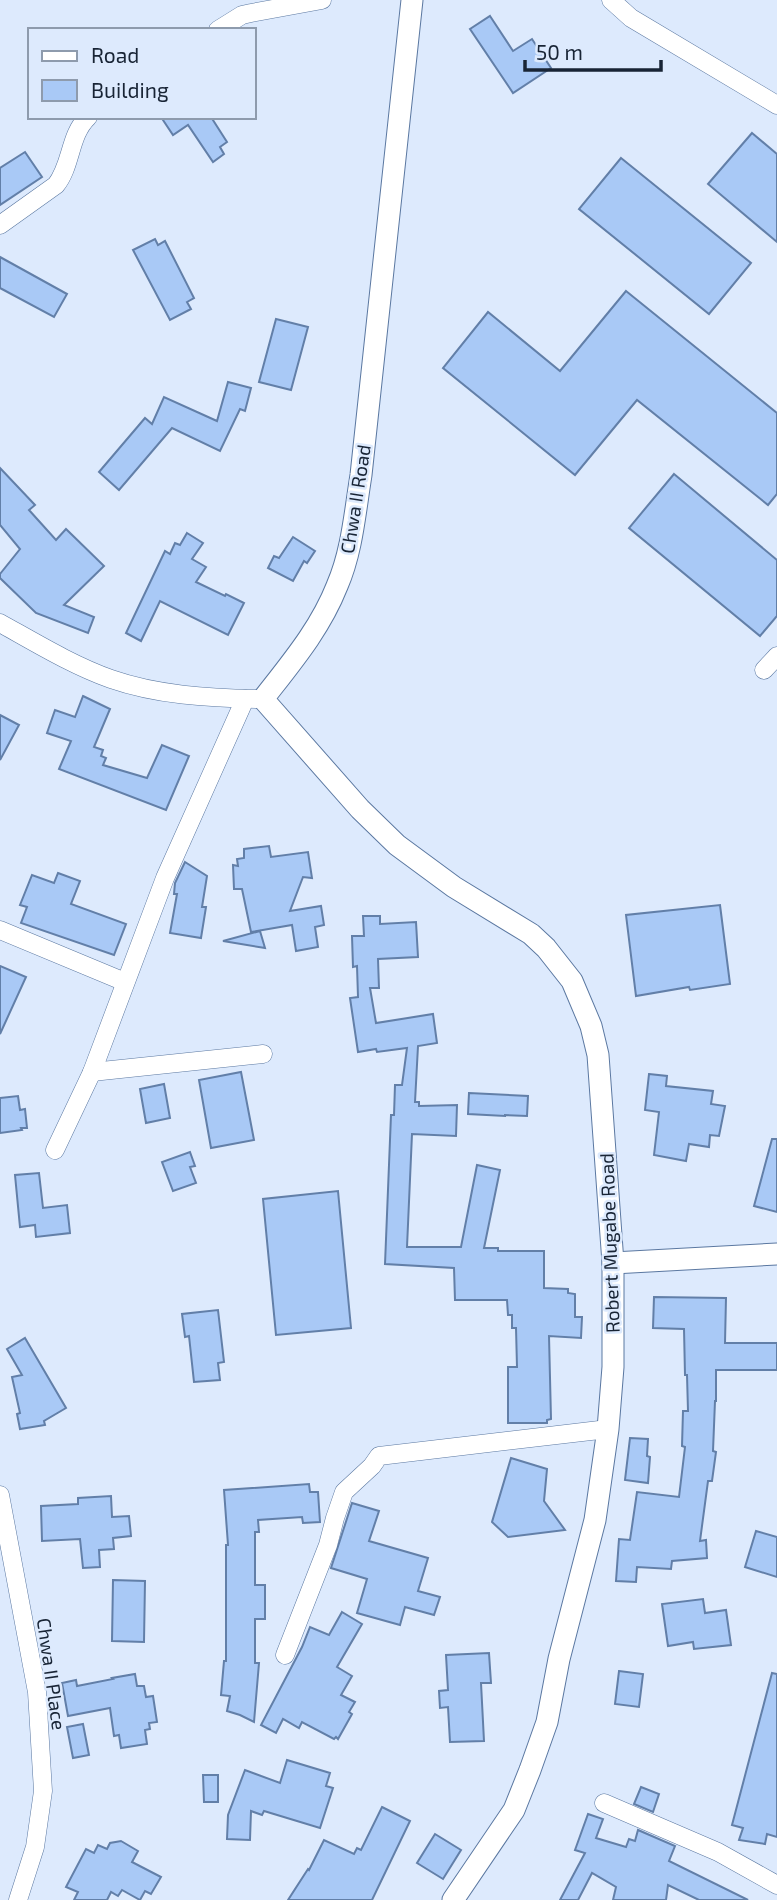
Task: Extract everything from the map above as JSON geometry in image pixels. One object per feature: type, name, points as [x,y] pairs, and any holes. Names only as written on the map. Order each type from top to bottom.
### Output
[{"type":"street","points":[[221,28],[242,15],[322,0]]},
{"type":"street","name":"Chwa II Road","points":[[254,699],[307,643],[338,585],[348,552],[361,475],[412,0]]},
{"type":"street","points":[[611,0],[631,18],[777,105]]},
{"type":"street","points":[[0,225],[56,185],[63,177],[73,143],[86,119]]},
{"type":"street","points":[[0,623],[55,654],[112,679],[163,692],[254,699],[165,878],[92,1072],[55,1150]]},
{"type":"street","points":[[764,670],[777,656]]},
{"type":"street","name":"Robert Mugabe Road","points":[[254,699],[397,845],[454,887],[531,934],[572,981],[591,1026],[598,1055],[613,1263],[613,1367],[608,1429],[595,1520],[559,1659],[547,1722],[530,1769],[514,1810],[453,1900]]},
{"type":"street","points":[[0,930],[125,982]]},
{"type":"street","points":[[92,1072],[263,1054]]},
{"type":"street","points":[[613,1263],[777,1254]]},
{"type":"street","points":[[285,1655],[328,1545],[344,1492],[372,1466],[379,1455],[608,1429]]},
{"type":"street","name":"Chwa II Place","points":[[0,1495],[37,1692],[43,1791],[35,1847],[18,1900]]},
{"type":"street","points":[[604,1803],[718,1852],[777,1885]]},
{"type":"building","points":[[490,16],[513,51],[532,39],[551,68],[513,93],[470,29]]},
{"type":"building","points":[[162,119],[212,119],[227,142],[220,147],[224,154],[213,162],[188,125],[173,135]]},
{"type":"building","points":[[752,133],[777,154],[777,242],[708,184]]},
{"type":"building","points":[[25,152],[42,177],[0,205],[0,168]]},
{"type":"building","points":[[621,158],[751,263],[709,314],[579,209]]},
{"type":"building","points":[[155,239],[158,245],[165,241],[194,298],[187,302],[191,309],[170,320],[133,250]]},
{"type":"building","points":[[0,257],[67,294],[54,317],[0,288]]},
{"type":"building","points":[[626,291],[777,413],[777,494],[768,505],[637,400],[575,475],[443,368],[488,312],[560,371]]},
{"type":"building","points":[[276,319],[308,327],[291,390],[259,382]]},
{"type":"building","points":[[228,382],[251,388],[245,411],[240,409],[220,451],[172,428],[119,490],[99,472],[145,418],[152,424],[164,397],[217,421]]},
{"type":"building","points":[[0,468],[35,505],[29,510],[56,540],[66,529],[104,566],[64,605],[94,617],[88,633],[36,613],[0,578],[0,574],[20,549],[0,525]]},
{"type":"building","points":[[674,474],[777,560],[777,616],[760,636],[629,528]]},
{"type":"building","points":[[187,533],[203,543],[192,559],[206,567],[196,582],[244,603],[228,635],[160,601],[141,641],[126,633],[165,551],[170,554],[175,543],[180,545]]},
{"type":"building","points":[[293,537],[315,551],[307,563],[304,561],[293,581],[268,568],[274,556],[279,558]]},
{"type":"building","points":[[83,696],[110,709],[94,747],[103,750],[101,756],[106,758],[103,765],[147,778],[162,745],[189,756],[166,810],[59,769],[71,741],[47,733],[55,710],[75,717]]},
{"type":"building","points":[[0,715],[19,725],[0,760]]},
{"type":"building","points":[[269,846],[271,857],[308,852],[312,878],[303,877],[290,911],[321,906],[324,925],[315,927],[318,947],[296,951],[292,925],[251,932],[242,889],[234,889],[233,865],[238,866],[237,859],[244,858],[244,849]]},
{"type":"building","points":[[185,862],[207,876],[201,938],[170,933],[177,894],[174,894],[175,883]]},
{"type":"building","points":[[58,873],[80,881],[71,904],[126,924],[114,955],[21,923],[27,907],[20,905],[32,875],[54,883]]},
{"type":"building","points":[[720,905],[730,984],[690,990],[689,987],[636,996],[626,915]]},
{"type":"building","points":[[363,916],[380,916],[380,924],[416,922],[418,957],[378,959],[379,988],[370,988],[376,1023],[433,1014],[437,1043],[418,1046],[415,1102],[419,1102],[419,1106],[457,1105],[456,1136],[412,1134],[407,1247],[461,1247],[477,1165],[500,1170],[484,1248],[498,1248],[498,1251],[544,1251],[544,1288],[568,1289],[568,1293],[575,1294],[575,1317],[582,1317],[581,1338],[549,1336],[551,1419],[547,1420],[547,1423],[508,1423],[508,1367],[517,1367],[516,1328],[512,1328],[512,1315],[508,1315],[507,1300],[455,1300],[454,1268],[385,1264],[391,1115],[394,1115],[395,1085],[402,1085],[407,1048],[358,1052],[350,998],[358,997],[352,936],[364,936]]},
{"type":"building","points":[[260,931],[265,948],[223,941]]},
{"type":"building","points":[[0,966],[26,977],[0,1034]]},
{"type":"building","points":[[241,1072],[254,1140],[211,1148],[199,1080]]},
{"type":"building","points":[[649,1074],[667,1076],[666,1086],[713,1091],[711,1104],[725,1106],[719,1136],[710,1135],[709,1147],[689,1144],[686,1161],[654,1155],[659,1112],[645,1110]]},
{"type":"building","points":[[164,1084],[170,1118],[146,1123],[140,1089]]},
{"type":"building","points":[[469,1093],[528,1096],[527,1116],[468,1114]]},
{"type":"building","points":[[18,1096],[20,1110],[25,1109],[27,1128],[0,1133],[0,1098]]},
{"type":"building","points":[[772,1139],[777,1139],[777,1212],[754,1206]]},
{"type":"building","points":[[190,1152],[195,1166],[190,1167],[196,1183],[173,1191],[162,1162]]},
{"type":"building","points":[[39,1173],[43,1208],[67,1205],[70,1233],[36,1237],[35,1225],[20,1227],[15,1175]]},
{"type":"building","points":[[338,1191],[351,1328],[276,1335],[263,1199]]},
{"type":"building","points":[[654,1297],[726,1298],[725,1343],[777,1343],[777,1370],[716,1370],[713,1451],[716,1452],[712,1481],[708,1481],[700,1541],[706,1540],[707,1558],[672,1561],[671,1569],[637,1567],[636,1582],[616,1581],[619,1539],[630,1540],[637,1492],[679,1497],[685,1447],[682,1446],[683,1411],[688,1411],[684,1329],[653,1328]]},
{"type":"building","points":[[218,1310],[224,1362],[218,1363],[220,1380],[194,1382],[189,1336],[185,1337],[182,1314]]},
{"type":"building","points":[[25,1338],[66,1408],[44,1421],[45,1425],[20,1429],[17,1414],[20,1413],[12,1377],[22,1375],[7,1349]]},
{"type":"building","points":[[630,1438],[648,1439],[648,1483],[625,1480]]},
{"type":"building","points":[[511,1458],[547,1469],[544,1501],[565,1530],[508,1537],[492,1522]]},
{"type":"building","points":[[309,1484],[310,1492],[318,1492],[320,1522],[303,1523],[302,1517],[258,1520],[259,1532],[255,1532],[255,1585],[265,1585],[265,1619],[255,1619],[255,1663],[259,1663],[254,1722],[227,1711],[230,1696],[221,1695],[226,1661],[228,1545],[224,1490]]},
{"type":"building","points":[[111,1496],[112,1517],[129,1516],[131,1536],[113,1538],[114,1549],[99,1550],[100,1567],[83,1568],[80,1539],[42,1541],[41,1506],[78,1504],[78,1498]]},
{"type":"building","points":[[352,1503],[379,1511],[369,1541],[428,1558],[418,1591],[440,1597],[434,1615],[405,1607],[400,1625],[357,1613],[367,1579],[331,1568]]},
{"type":"building","points":[[756,1531],[777,1537],[777,1577],[745,1567]]},
{"type":"building","points":[[113,1580],[145,1581],[144,1642],[112,1641]]},
{"type":"building","points":[[703,1599],[705,1613],[726,1610],[731,1645],[694,1649],[693,1642],[668,1646],[662,1604]]},
{"type":"building","points":[[342,1612],[362,1624],[337,1667],[352,1676],[341,1695],[355,1702],[349,1712],[352,1714],[338,1739],[302,1722],[299,1728],[283,1719],[276,1733],[261,1725],[310,1627],[329,1635]]},
{"type":"building","points":[[489,1653],[491,1683],[481,1683],[484,1741],[450,1742],[448,1707],[440,1708],[439,1691],[448,1690],[446,1655]]},
{"type":"building","points":[[619,1671],[643,1674],[639,1707],[615,1704]]},
{"type":"building","points":[[772,1673],[777,1674],[777,1837],[767,1834],[765,1844],[739,1840],[743,1828],[732,1825]]},
{"type":"building","points":[[135,1674],[137,1686],[144,1686],[146,1697],[153,1696],[157,1722],[149,1723],[150,1729],[145,1730],[147,1744],[121,1748],[119,1735],[114,1736],[110,1708],[68,1716],[62,1683],[76,1680],[77,1686]]},
{"type":"building","points":[[83,1724],[89,1755],[73,1758],[67,1727]]},
{"type":"building","points":[[287,1760],[330,1773],[326,1786],[333,1788],[320,1828],[264,1811],[262,1815],[251,1811],[250,1840],[227,1839],[228,1815],[245,1770],[280,1783]]},
{"type":"building","points":[[203,1775],[218,1775],[218,1802],[204,1802]]},
{"type":"building","points":[[641,1787],[659,1794],[653,1812],[634,1804]]},
{"type":"building","points":[[382,1807],[410,1821],[372,1900],[288,1900],[309,1870],[324,1840],[354,1854],[357,1848],[361,1850]]},
{"type":"building","points":[[588,1814],[603,1819],[596,1838],[626,1847],[629,1839],[635,1841],[638,1830],[675,1846],[669,1861],[748,1900],[699,1900],[668,1885],[666,1900],[613,1900],[616,1887],[592,1873],[578,1900],[560,1900],[585,1853],[575,1850]]},
{"type":"building","points":[[435,1834],[461,1850],[443,1879],[417,1863]]},
{"type":"building","points":[[121,1841],[138,1851],[132,1862],[161,1877],[151,1894],[145,1891],[140,1900],[122,1890],[118,1896],[111,1892],[107,1900],[74,1900],[78,1892],[66,1887],[86,1849],[94,1853],[98,1845],[107,1849],[110,1843]]}]
